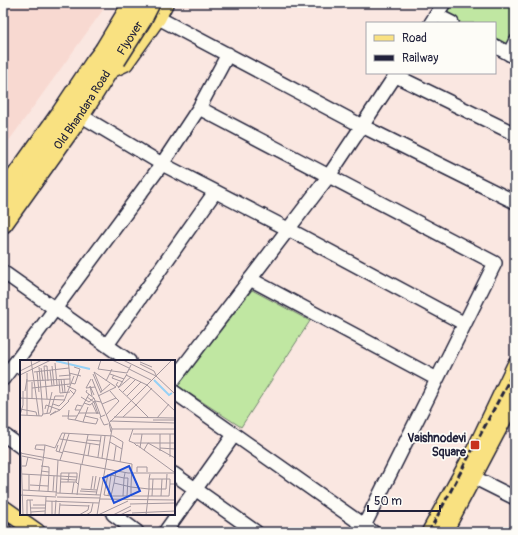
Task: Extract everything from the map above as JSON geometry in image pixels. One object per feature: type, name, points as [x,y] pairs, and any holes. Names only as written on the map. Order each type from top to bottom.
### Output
[{"type":"highway","name":"Flyover","points":[[105,62],[133,3]]},
{"type":"highway","name":"Flyover","points":[[105,62],[142,19],[158,8]]},
{"type":"highway","name":"Old Bhandara Road","points":[[3,224],[80,115],[105,62]]},
{"type":"highway","points":[[3,195],[60,115],[105,62]]},
{"type":"main road","points":[[105,62],[95,49],[124,3]]},
{"type":"main road","points":[[430,532],[475,450],[515,366]]},
{"type":"main road","points":[[444,532],[515,397]]},
{"type":"main road","points":[[3,508],[37,532]]},
{"type":"street","points":[[124,3],[158,8],[228,54],[362,126],[515,202]]},
{"type":"street","points":[[444,3],[433,19],[447,22]]},
{"type":"street","points":[[496,46],[513,51]]},
{"type":"street","points":[[21,360],[54,309],[162,164],[199,108],[228,54]]},
{"type":"street","points":[[175,378],[328,176],[397,74],[515,134]]},
{"type":"street","points":[[175,393],[366,530],[437,379],[495,263],[199,108]]},
{"type":"street","points":[[80,115],[162,164],[288,229],[465,324]]},
{"type":"street","points":[[107,346],[215,192]]},
{"type":"street","points":[[3,272],[128,360]]},
{"type":"street","points":[[250,279],[437,379]]},
{"type":"street","points":[[3,379],[18,365]]},
{"type":"street","points":[[3,434],[20,446]]},
{"type":"street","points":[[165,532],[234,434]]},
{"type":"street","points":[[175,475],[256,532]]},
{"type":"street","points":[[473,476],[515,498]]},
{"type":"street","points":[[114,515],[137,532]]},
{"type":"shaded area","points":[[3,3],[108,3],[3,149]]},
{"type":"green space","points":[[453,3],[515,3],[515,28],[506,46],[496,41],[496,22],[460,22],[446,14]]},
{"type":"green space","points":[[252,290],[310,321],[241,427],[178,386]]},
{"type":"railway","points":[[429,532],[515,369]]},
{"type":"place","name":"Vaishnodevi Square","points":[[475,445]]}]
